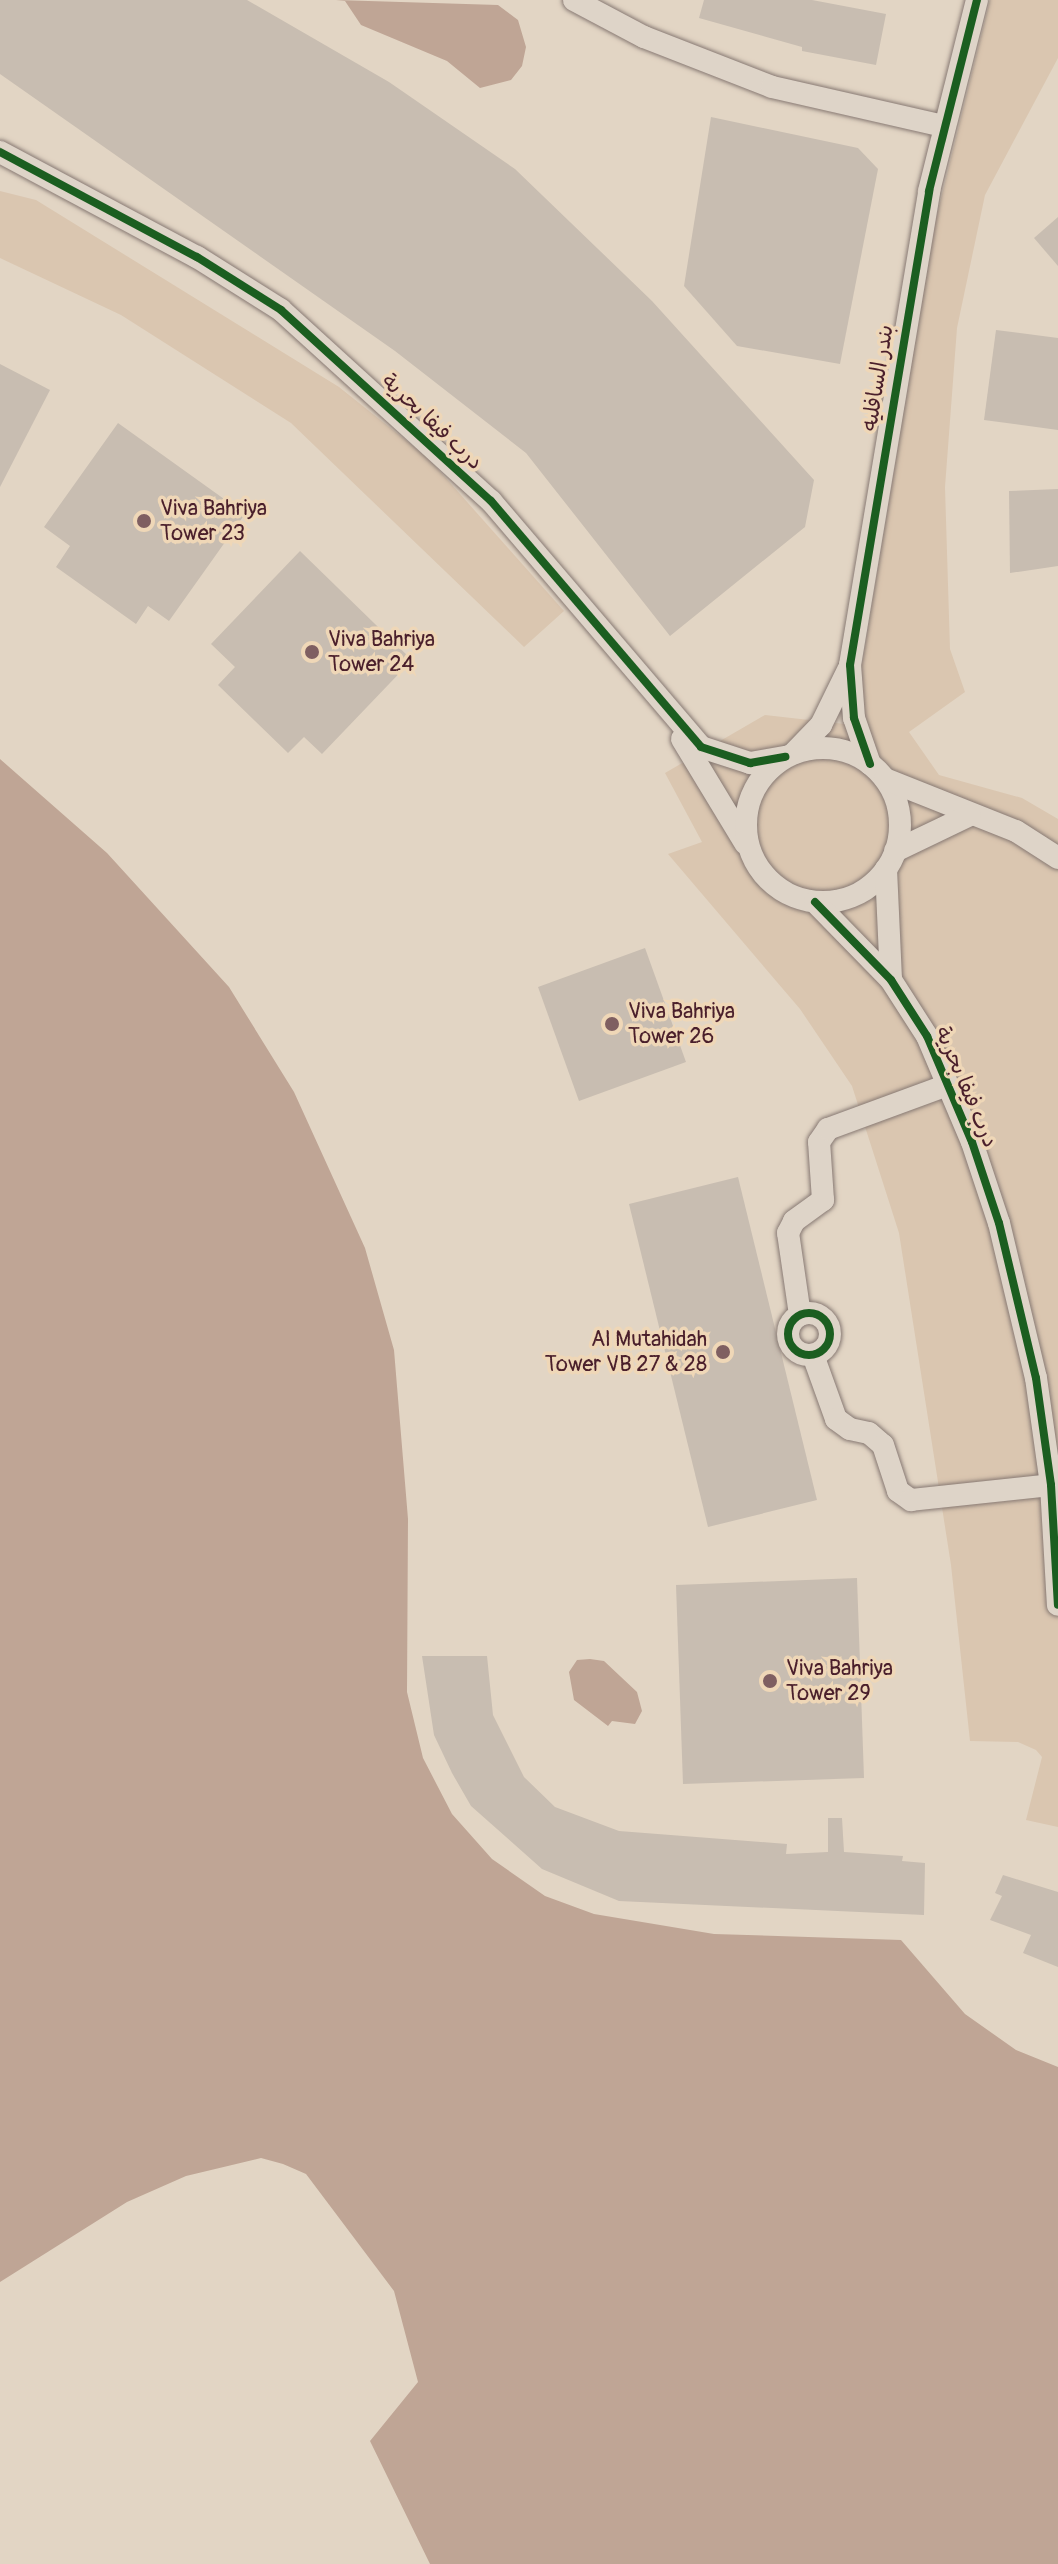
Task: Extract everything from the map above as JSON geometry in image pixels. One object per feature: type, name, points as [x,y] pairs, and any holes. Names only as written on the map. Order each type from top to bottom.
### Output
[{"type":"street","points":[[574,0],[644,37],[772,87],[944,126]]},
{"type":"street","name":"بندر السافليه","points":[[878,772],[854,718],[850,665],[914,273],[944,126],[977,0]]},
{"type":"street","name":"درب فيفا بحرية","points":[[0,152],[197,257],[281,310],[345,363],[416,436],[491,501],[670,717],[701,747],[719,757],[750,763],[790,755]]},
{"type":"street","name":"درب فيفا بحرية","points":[[0,170],[52,182]]},
{"type":"street","name":"بندر السافليه","points":[[790,755],[821,725],[850,665]]},
{"type":"street","name":"درب فيفا بحرية","points":[[670,717],[750,850]]},
{"type":"street","points":[[970,815],[890,860],[860,892],[815,902],[775,886],[750,850],[748,804],[762,777],[790,755],[834,748],[970,815],[1016,831],[1058,858]]},
{"type":"street","points":[[878,772],[897,806],[890,860],[891,980]]},
{"type":"street","name":"درب فيفا بحرية","points":[[815,902],[891,980],[927,1036],[945,1086],[972,1142],[999,1223],[1029,1339],[1051,1485],[1058,1605]]},
{"type":"street","points":[[945,1086],[828,1129],[819,1142],[823,1200],[794,1221],[788,1233],[800,1315],[788,1335],[792,1346],[813,1355],[836,1419],[850,1429],[869,1433],[883,1445],[898,1491],[911,1500],[1051,1485]]},
{"type":"street","points":[[800,1315],[823,1318],[829,1328],[830,1340],[813,1355]]},
{"type":"shaded area","points":[[336,0],[498,5],[518,20],[526,47],[522,66],[511,80],[480,88],[447,61],[361,25],[345,1]]},
{"type":"shaded area","points":[[990,0],[1058,0],[1058,58],[985,195],[957,328],[945,487],[950,649],[965,692],[909,732],[939,775],[1022,798],[1058,819],[1058,1827],[1026,1820],[1042,1757],[1036,1750],[1018,1742],[970,1741],[951,1565],[899,1233],[852,1086],[800,1009],[668,854],[702,842],[665,773],[765,715],[862,726],[859,683],[934,227]]},
{"type":"shaded area","points":[[0,191],[36,200],[339,387],[428,458],[564,611],[524,647],[291,423],[121,315],[0,258]]},
{"type":"shaded area","points":[[0,759],[107,853],[229,987],[294,1092],[365,1248],[394,1350],[408,1519],[407,1692],[423,1758],[452,1814],[492,1859],[545,1896],[594,1914],[714,1934],[901,1940],[965,2014],[1016,2050],[1058,2067],[1058,2564],[430,2564],[370,2441],[418,2382],[394,2291],[306,2174],[261,2158],[186,2176],[127,2202],[0,2282]]},
{"type":"shaded area","points":[[577,1660],[604,1661],[637,1692],[642,1711],[635,1724],[612,1721],[608,1726],[574,1700],[569,1672]]},
{"type":"building","points":[[0,0],[247,0],[389,82],[515,169],[652,301],[814,480],[805,527],[670,636],[526,453],[395,351],[0,74]]},
{"type":"building","points":[[704,0],[812,0],[886,14],[876,65],[802,51],[802,47],[699,18]]},
{"type":"building","points":[[711,117],[858,148],[878,169],[840,364],[737,346],[684,286]]},
{"type":"building","points":[[1058,217],[1058,266],[1034,238]]},
{"type":"building","points":[[996,330],[1058,338],[1058,430],[984,420]]},
{"type":"building","points":[[0,364],[50,390],[0,487]]},
{"type":"building","name":"Viva Bahriya Tower 23","points":[[118,423],[245,514],[169,621],[148,606],[136,624],[56,567],[70,546],[44,527]]},
{"type":"building","points":[[1058,489],[1058,566],[1010,573],[1009,491]]},
{"type":"building","name":"Viva Bahriya Tower 24","points":[[300,551],[412,660],[322,754],[304,737],[288,753],[218,685],[235,667],[211,644]]},
{"type":"building","name":"Viva Bahriya Tower 26","points":[[645,948],[686,1062],[579,1101],[538,987]]},
{"type":"building","name":"Al Mutahidah Tower VB 27 & 28","points":[[738,1177],[817,1500],[708,1527],[629,1204]]},
{"type":"building","name":"Viva Bahriya Tower 29","points":[[857,1578],[864,1778],[683,1784],[676,1585]]},
{"type":"building","points":[[422,1656],[487,1656],[493,1715],[524,1777],[555,1807],[619,1831],[787,1844],[786,1854],[828,1852],[828,1818],[842,1818],[844,1852],[903,1856],[902,1861],[925,1863],[924,1915],[619,1901],[542,1869],[471,1806],[452,1773],[434,1735]]},
{"type":"building","points":[[1003,1875],[1058,1892],[1058,1967],[1023,1953],[1031,1935],[990,1920],[1002,1896],[995,1893]]},
{"type":"cycle path","points":[[870,764],[854,718],[850,665],[929,191],[977,0]]},
{"type":"cycle path","points":[[0,152],[197,257],[281,310],[491,501],[701,747],[750,763],[785,757]]},
{"type":"cycle path","points":[[815,902],[891,980],[927,1036],[972,1142],[999,1223],[1036,1378],[1051,1485],[1058,1605]]},
{"type":"cycle path","points":[[809,1313],[824,1319],[830,1334],[824,1349],[809,1355],[794,1349],[788,1334],[794,1319],[809,1313]]},
{"type":"place","name":"Viva Bahriya Tower 23","points":[[144,521]]},
{"type":"place","name":"Viva Bahriya Tower 24","points":[[312,652]]},
{"type":"place","name":"Viva Bahriya Tower 26","points":[[612,1024]]},
{"type":"place","name":"Al Mutahidah Tower VB 27 & 28","points":[[723,1352]]},
{"type":"place","name":"Viva Bahriya Tower 29","points":[[770,1681]]}]
